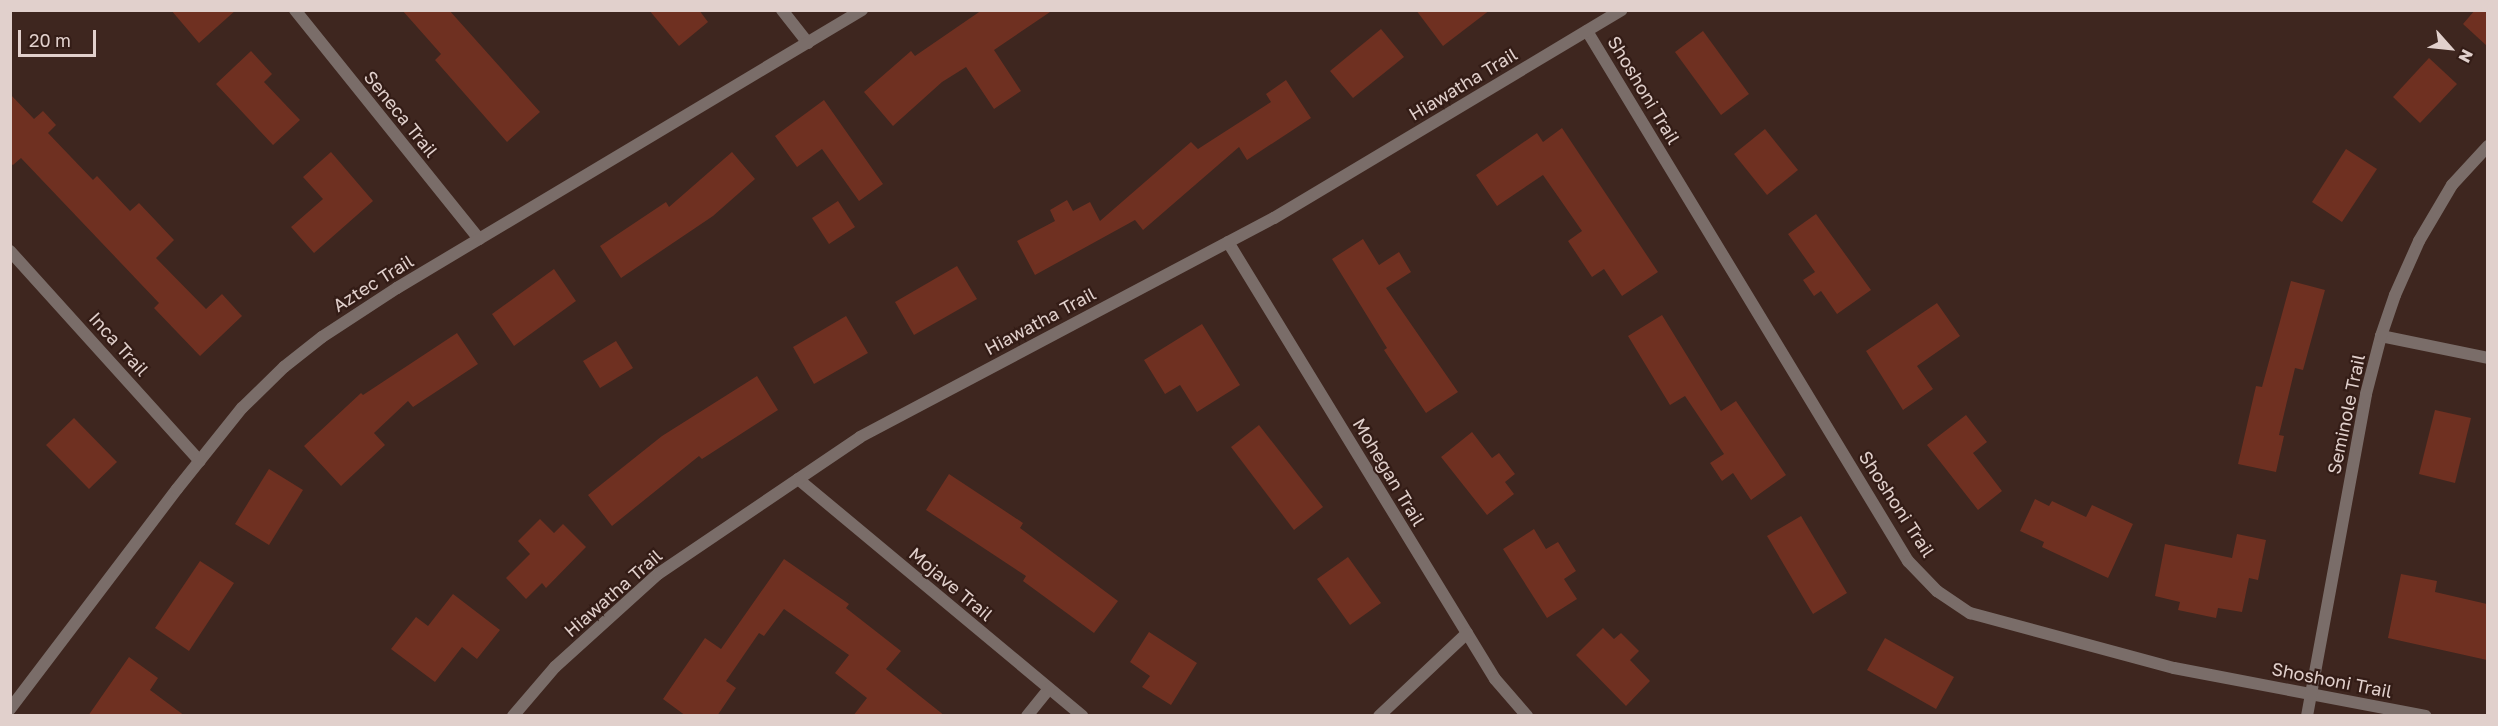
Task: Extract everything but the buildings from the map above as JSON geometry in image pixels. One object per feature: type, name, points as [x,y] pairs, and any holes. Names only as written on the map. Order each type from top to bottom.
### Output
[{"type":"street","name":"Seneca Trail","points":[[295,10],[479,239]]},
{"type":"street","points":[[782,10],[808,43]]},
{"type":"street","name":"Aztec Trail","points":[[10,709],[200,460],[242,408],[284,367],[350,318],[862,10]]},
{"type":"street","name":"Hiawatha Trail","points":[[513,716],[555,667],[658,574],[860,437],[1274,218],[1622,10]]},
{"type":"street","name":"Shoshoni Trail","points":[[1587,31],[1908,561],[1937,591],[1970,613],[2174,668],[2425,716]]},
{"type":"street","name":"Seminole Trail","points":[[2307,716],[2366,394],[2381,336],[2395,295],[2419,242],[2452,185],[2487,146]]},
{"type":"street","name":"Mohegan Trail","points":[[1228,242],[1495,679],[1527,716]]},
{"type":"street","name":"Inca Trail","points":[[10,251],[200,460]]},
{"type":"street","points":[[2381,336],[2487,358]]},
{"type":"street","name":"Mojave Trail","points":[[798,479],[1082,716]]},
{"type":"street","points":[[1379,716],[1467,633]]},
{"type":"street","points":[[1027,716],[1049,688]]}]
